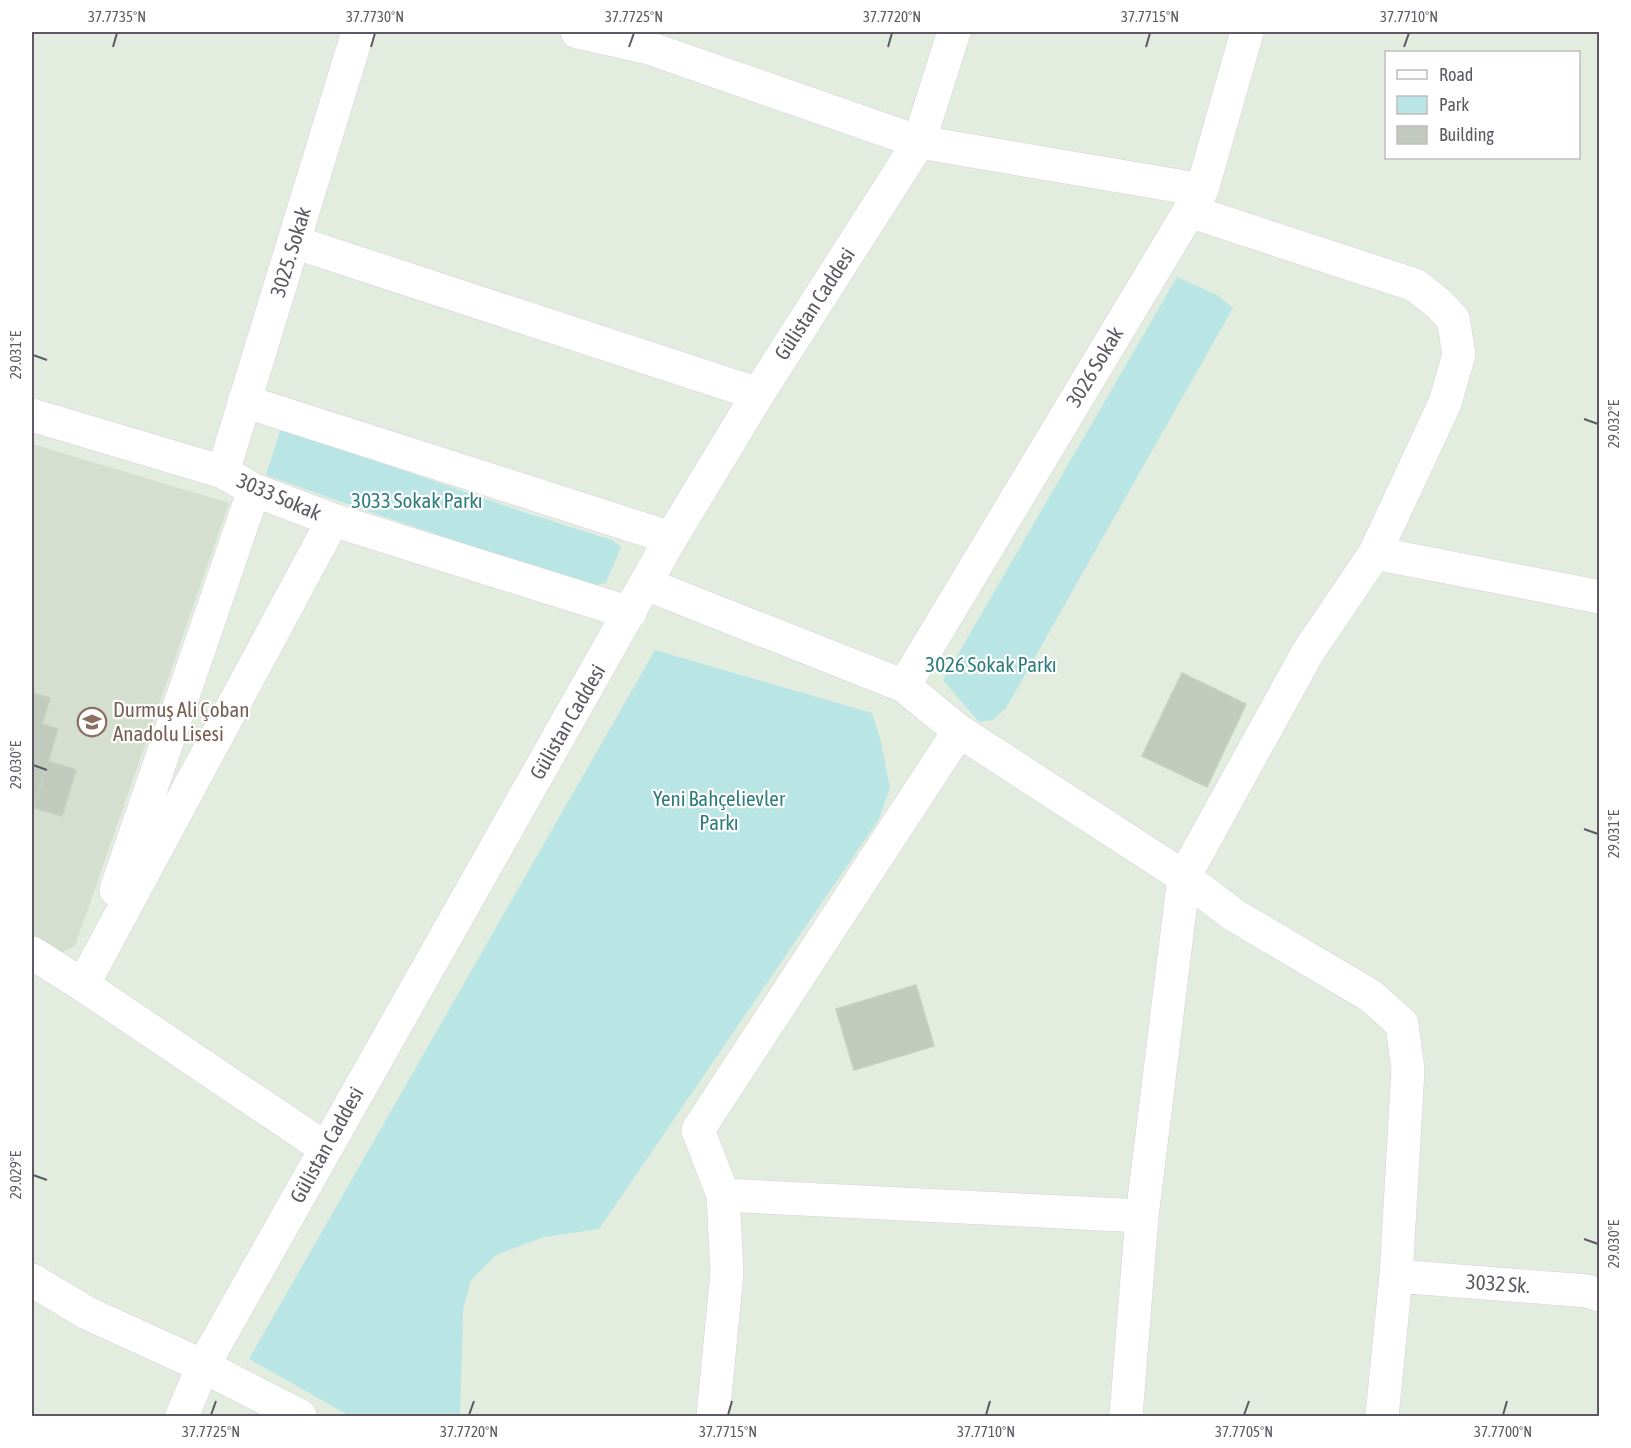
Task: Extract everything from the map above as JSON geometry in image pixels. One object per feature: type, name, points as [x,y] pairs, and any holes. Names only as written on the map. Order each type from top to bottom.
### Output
[{"type":"street","name":"3025. Sokak","points":[[223,472],[358,32]]},
{"type":"street","points":[[577,32],[652,40],[919,142],[1195,200],[1415,285],[1439,304],[1453,319],[1459,354],[1445,403],[1375,553],[1308,652],[1184,877],[1142,1216],[1126,1416]]},
{"type":"street","name":"Gülistan Caddesi","points":[[182,1416],[203,1366],[671,538],[758,394],[919,142],[954,32]]},
{"type":"street","name":"3026 Sokak","points":[[904,686],[1195,200],[1247,32]]},
{"type":"street","points":[[294,242],[758,394]]},
{"type":"street","points":[[244,401],[671,538]]},
{"type":"street","name":"3033 Sokak","points":[[32,414],[223,472],[254,490],[333,520],[630,614]]},
{"type":"street","points":[[83,985],[254,490]]},
{"type":"street","points":[[83,985],[333,520]]},
{"type":"street","points":[[1375,553],[1599,597]]},
{"type":"street","points":[[646,584],[904,686],[959,731],[1184,877],[1234,915],[1371,996],[1402,1024],[1408,1069],[1396,1276],[1382,1416]]},
{"type":"street","points":[[713,1416],[727,1273],[723,1195],[698,1130],[959,731]]},
{"type":"street","points":[[32,953],[325,1148]]},
{"type":"street","points":[[723,1195],[1142,1216]]},
{"type":"street","name":"3032 Sk.","points":[[1396,1276],[1587,1291],[1599,1295]]},
{"type":"street","points":[[32,1280],[87,1313],[203,1366],[300,1416]]},
{"type":"shaded area","name":"Durmuş Ali Çoban Anadolu Lisesi","points":[[32,444],[229,503],[75,946],[54,956],[32,942]]},
{"type":"green space","name":"3026 Sokak Parkı","points":[[1177,277],[1217,295],[1233,308],[1006,708],[993,720],[979,722],[943,680]]},
{"type":"green space","name":"3033 Sokak Parkı","points":[[287,430],[526,513],[612,540],[621,547],[606,583],[592,586],[370,512],[266,475],[280,431]]},
{"type":"green space","name":"Yeni Bahçelievler Parkı","points":[[655,650],[872,713],[881,742],[890,788],[879,819],[599,1229],[544,1237],[496,1255],[471,1280],[463,1309],[460,1416],[350,1416],[249,1359]]},
{"type":"building","points":[[1182,673],[1246,704],[1207,787],[1142,756]]},
{"type":"building","points":[[32,693],[50,698],[42,724],[58,729],[43,780],[32,777]]},
{"type":"building","points":[[48,761],[76,770],[62,816],[34,808]]},
{"type":"building","points":[[32,777],[43,780],[32,813]]},
{"type":"building","points":[[916,985],[934,1046],[854,1070],[836,1009]]},
{"type":"place","name":"Durmuş Ali Çoban Anadolu Lisesi","points":[[92,722]]}]
